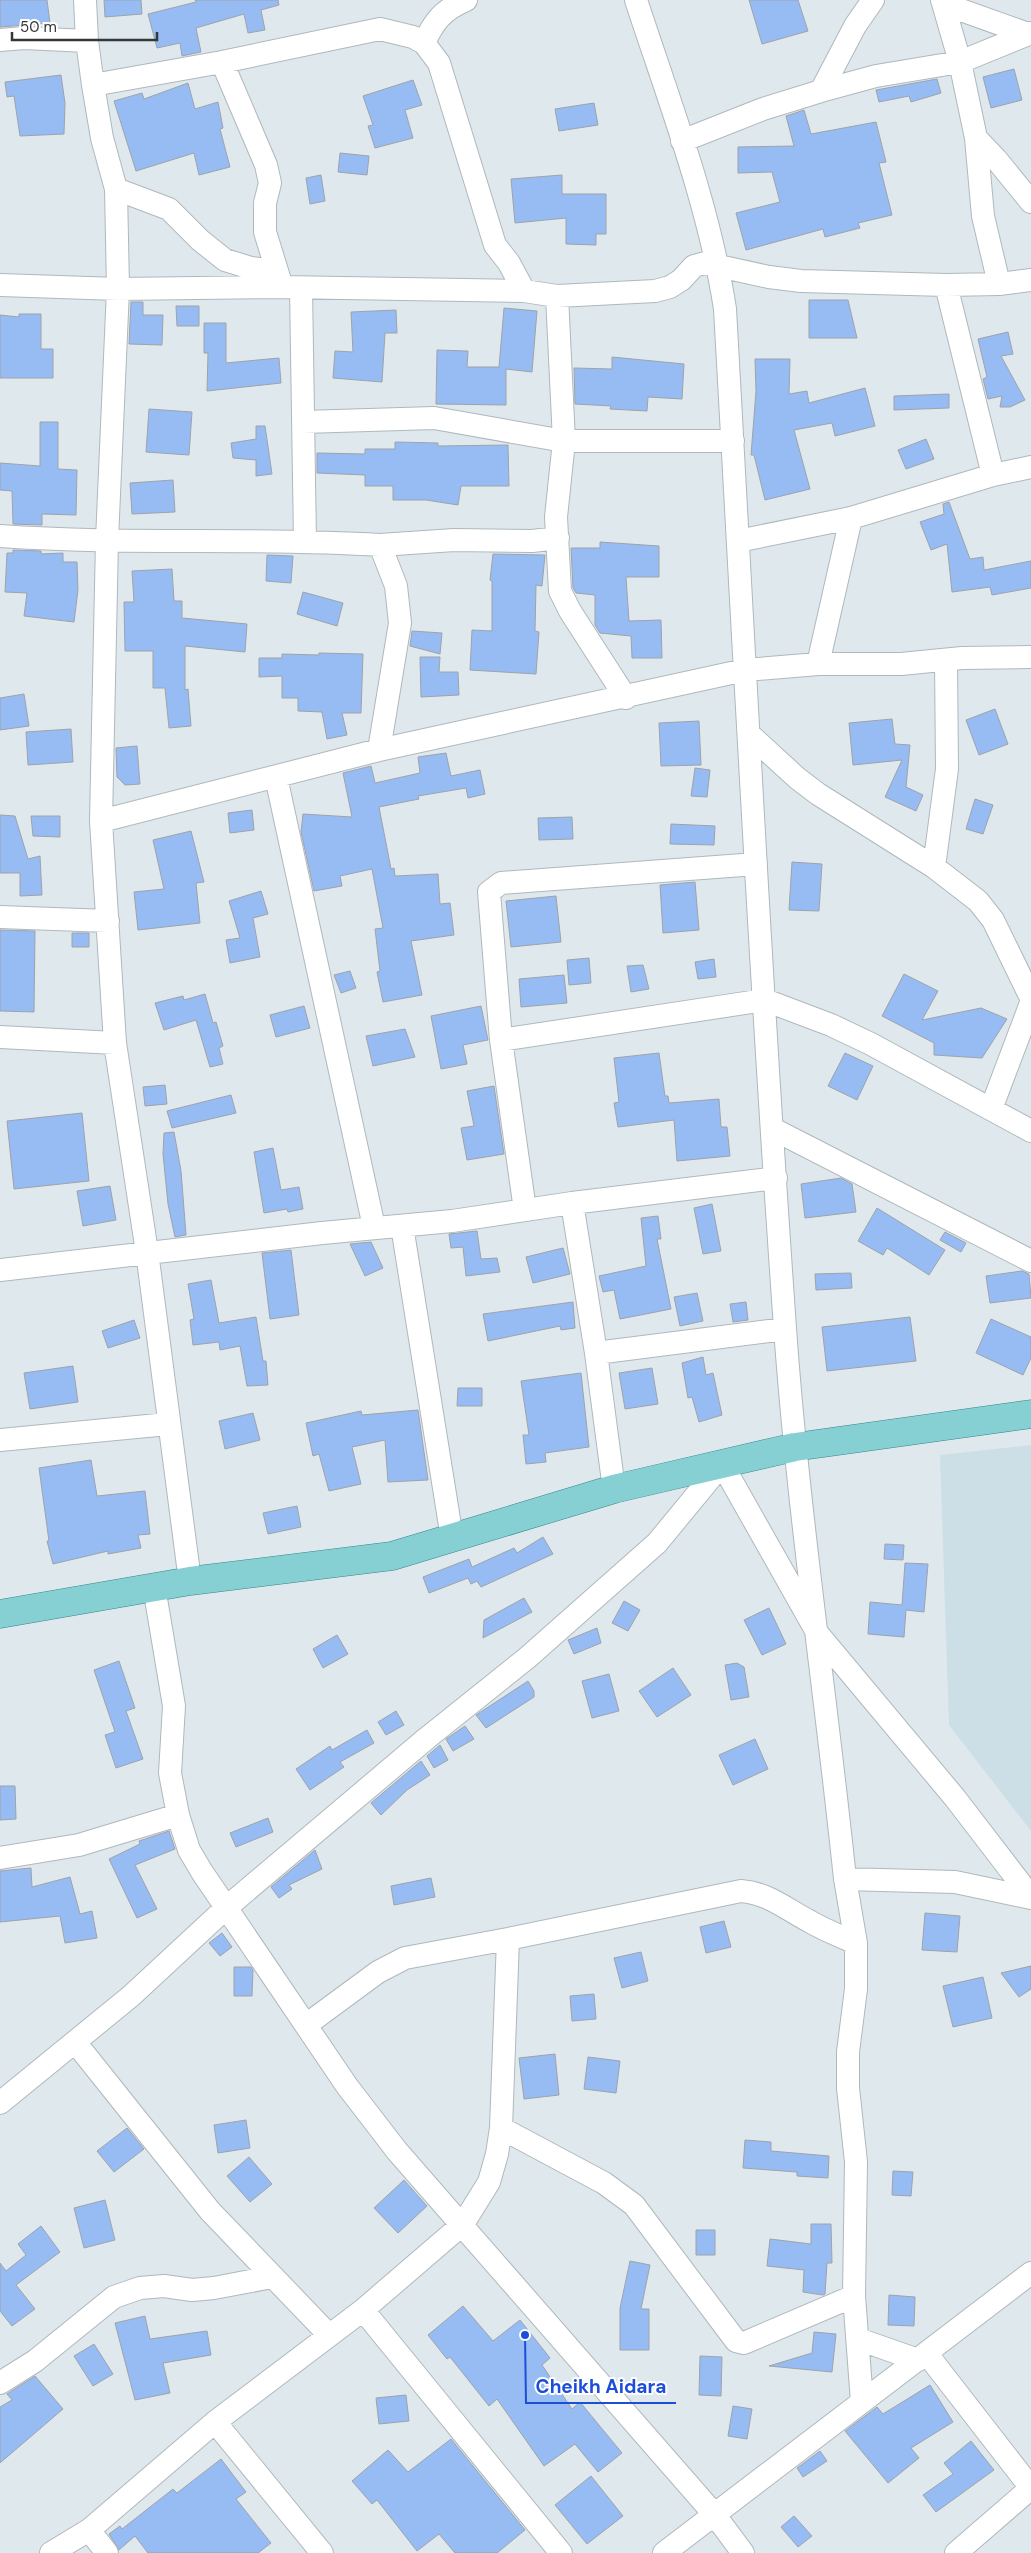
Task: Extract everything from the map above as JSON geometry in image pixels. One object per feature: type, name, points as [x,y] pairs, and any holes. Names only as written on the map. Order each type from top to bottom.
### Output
[{"type":"main road","points":[[0,1614],[190,1581],[392,1556],[614,1489],[795,1447],[1029,1411]]},
{"type":"street","points":[[84,0],[93,85],[102,138],[116,189],[118,289],[107,540],[102,820],[115,1043],[147,1252],[190,1581]]},
{"type":"street","points":[[424,43],[433,22],[455,5],[466,0]]},
{"type":"street","points":[[636,0],[682,141],[719,264],[725,309],[756,864],[785,1329],[795,1447],[845,1878],[856,1943],[856,1989],[848,2052],[848,2088],[856,2162],[854,2296],[862,2402]]},
{"type":"street","points":[[821,91],[855,26],[873,0]]},
{"type":"street","points":[[943,2],[1030,34]]},
{"type":"street","points":[[943,2],[960,62],[976,138],[983,216],[999,284]]},
{"type":"street","points":[[93,85],[222,62],[380,29],[413,37],[424,43],[438,62],[495,245],[509,262],[524,291]]},
{"type":"street","points":[[682,141],[763,109],[821,91],[876,76],[960,62],[1030,34]]},
{"type":"street","points":[[0,40],[24,38],[87,41]]},
{"type":"street","points":[[222,62],[266,165],[270,183],[266,204],[265,232],[286,282],[303,422],[306,541]]},
{"type":"street","points":[[976,138],[1031,202]]},
{"type":"street","points":[[116,189],[169,209],[200,240],[225,260],[286,282]]},
{"type":"street","points":[[0,285],[118,289],[286,282],[524,291],[556,296],[655,292],[670,287],[681,280],[694,266],[705,263],[719,264],[769,277],[801,281],[946,285],[999,284],[1031,280]]},
{"type":"street","points":[[946,285],[993,475]]},
{"type":"street","points":[[556,296],[557,342],[564,441],[556,517],[560,591],[626,698]]},
{"type":"street","points":[[303,422],[434,418],[564,441],[733,441]]},
{"type":"street","points":[[738,541],[850,518],[993,475],[1031,467]]},
{"type":"street","points":[[818,664],[850,518]]},
{"type":"street","points":[[0,536],[254,543],[306,541],[380,546],[454,540],[532,541],[558,538]]},
{"type":"street","points":[[379,750],[400,623],[396,586],[380,546]]},
{"type":"street","points":[[102,820],[379,750],[626,698],[745,670],[818,664],[901,664],[946,660],[1031,657]]},
{"type":"street","points":[[934,867],[947,769],[946,660]]},
{"type":"street","points":[[749,734],[796,778],[818,794],[934,867],[978,901],[993,920],[1031,998]]},
{"type":"street","points":[[276,777],[374,1228]]},
{"type":"street","points":[[525,1210],[501,1040],[488,897],[494,886],[501,883],[756,864]]},
{"type":"street","points":[[0,917],[108,921]]},
{"type":"street","points":[[501,1040],[765,1000],[831,1025],[871,1044],[1031,1131]]},
{"type":"street","points":[[991,1109],[1031,1003]]},
{"type":"street","points":[[0,1037],[115,1043]]},
{"type":"street","points":[[773,1129],[1031,1261]]},
{"type":"street","points":[[0,1270],[147,1252],[402,1226],[776,1178]]},
{"type":"street","points":[[572,1203],[596,1354],[614,1489]]},
{"type":"street","points":[[402,1226],[452,1538]]},
{"type":"street","points":[[596,1354],[785,1329]]},
{"type":"street","points":[[0,1440],[168,1424]]},
{"type":"street","points":[[0,2103],[131,1996],[227,1907],[426,1738],[527,1658],[650,1550],[722,1464],[818,1634],[955,1798],[1031,1898]]},
{"type":"street","points":[[154,1588],[174,1706],[170,1773],[178,1815],[189,1850],[347,2086],[398,2151],[714,2514],[742,2553]]},
{"type":"street","points":[[0,1858],[80,1845],[178,1815]]},
{"type":"street","points":[[845,1878],[955,1882],[1031,1898]]},
{"type":"street","points":[[306,2025],[378,1972],[405,1958],[508,1939],[741,1891],[756,1892],[769,1897],[811,1922],[856,1943]]},
{"type":"street","points":[[52,2553],[89,2530],[215,2422],[363,2310],[463,2224],[488,2182],[497,2154],[501,2128],[508,1939]]},
{"type":"street","points":[[75,2042],[181,2177],[272,2277],[329,2335]]},
{"type":"street","points":[[501,2128],[604,2183],[634,2205],[736,2341],[744,2343],[854,2296]]},
{"type":"street","points":[[664,2553],[1031,2273]]},
{"type":"street","points":[[0,2383],[35,2362],[114,2297],[140,2288],[164,2286],[192,2290],[214,2288],[272,2277]]},
{"type":"street","points":[[363,2310],[561,2553]]},
{"type":"street","points":[[858,2339],[923,2357],[1031,2488],[956,2553]]},
{"type":"street","points":[[215,2422],[322,2553]]},
{"type":"street","points":[[89,2530],[107,2553]]},
{"type":"shaded area","points":[[1031,1445],[1031,1831],[949,1725],[940,1455]]},
{"type":"building","points":[[0,0],[47,0],[50,23],[0,27]]},
{"type":"building","points":[[104,0],[141,0],[142,14],[105,17]]},
{"type":"building","points":[[195,0],[278,0],[279,5],[261,10],[265,30],[248,33],[244,14],[196,28],[201,52],[182,56],[180,43],[157,48],[148,14],[196,2]]},
{"type":"building","points":[[749,0],[798,0],[808,31],[762,44]]},
{"type":"building","points":[[1014,69],[1022,100],[991,108],[983,77]]},
{"type":"building","points":[[61,75],[65,103],[64,134],[20,136],[14,96],[7,97],[5,82]]},
{"type":"building","points":[[937,79],[941,93],[911,102],[909,96],[879,102],[876,90]]},
{"type":"building","points":[[413,80],[422,105],[405,110],[413,138],[375,148],[368,126],[373,125],[363,96]]},
{"type":"building","points":[[188,83],[195,109],[218,102],[223,128],[220,129],[230,167],[199,175],[194,153],[136,171],[114,101],[142,93],[144,99]]},
{"type":"building","points":[[594,103],[598,125],[559,131],[555,109]]},
{"type":"building","points":[[804,110],[811,134],[876,122],[886,162],[879,163],[892,215],[858,223],[860,228],[825,237],[823,229],[746,250],[736,213],[780,202],[772,172],[738,173],[738,147],[794,146],[786,116]]},
{"type":"building","points":[[340,153],[369,156],[367,175],[338,172]]},
{"type":"building","points":[[321,175],[325,201],[310,204],[306,178]]},
{"type":"building","points":[[562,175],[562,194],[606,194],[606,234],[596,234],[596,245],[566,244],[566,218],[515,223],[511,179]]},
{"type":"building","points":[[809,300],[848,300],[857,338],[809,338]]},
{"type":"building","points":[[131,302],[143,302],[143,315],[163,315],[162,345],[129,344]]},
{"type":"building","points":[[176,306],[199,306],[199,326],[177,326]]},
{"type":"building","points":[[504,308],[537,311],[532,372],[506,369],[506,405],[436,404],[437,350],[468,351],[467,367],[499,367]]},
{"type":"building","points":[[396,310],[397,333],[385,333],[382,382],[333,378],[335,351],[353,352],[351,312]]},
{"type":"building","points":[[19,314],[41,314],[41,349],[53,349],[53,378],[0,378],[0,315],[19,317]]},
{"type":"building","points":[[204,323],[226,323],[226,363],[279,358],[281,383],[207,391],[208,353],[204,353]]},
{"type":"building","points":[[1008,332],[1013,354],[1001,356],[1025,400],[1010,407],[1000,407],[1002,396],[988,399],[983,379],[987,377],[978,339]]},
{"type":"building","points":[[612,357],[684,364],[682,399],[648,397],[647,411],[610,409],[611,406],[575,404],[574,368],[612,369]]},
{"type":"building","points":[[755,359],[790,359],[789,394],[807,391],[809,403],[865,388],[875,426],[835,436],[832,423],[794,430],[810,489],[765,500],[754,455],[751,455],[756,391]]},
{"type":"building","points":[[949,394],[949,408],[894,410],[894,396]]},
{"type":"building","points":[[149,409],[192,412],[189,455],[146,452]]},
{"type":"building","points":[[40,422],[58,422],[58,469],[77,470],[76,515],[42,514],[42,525],[13,524],[12,491],[0,490],[0,463],[40,466]]},
{"type":"building","points":[[256,426],[265,426],[272,474],[256,476],[256,460],[233,458],[231,443],[256,439]]},
{"type":"building","points":[[926,439],[934,459],[906,469],[898,450]]},
{"type":"building","points":[[395,442],[438,443],[438,446],[508,445],[509,486],[461,486],[458,505],[426,500],[393,500],[393,486],[365,486],[365,475],[317,473],[317,453],[365,454],[365,449],[395,449]]},
{"type":"building","points":[[173,480],[175,512],[132,514],[130,483]]},
{"type":"building","points":[[949,502],[970,559],[983,557],[984,570],[1031,561],[1031,588],[992,595],[990,587],[952,592],[947,544],[931,550],[920,522],[944,514],[943,504]]},
{"type":"building","points":[[600,542],[659,546],[659,577],[626,577],[629,621],[661,620],[662,658],[632,658],[631,636],[600,633],[595,625],[595,595],[576,593],[573,588],[571,548],[600,548]]},
{"type":"building","points":[[13,550],[41,551],[41,554],[63,553],[63,562],[77,562],[78,590],[74,622],[24,616],[27,593],[5,592],[7,553],[13,553]]},
{"type":"building","points":[[493,554],[545,555],[542,586],[536,585],[535,631],[539,632],[536,674],[470,670],[472,630],[492,631],[492,581],[490,580]]},
{"type":"building","points":[[267,555],[293,556],[291,583],[266,581]]},
{"type":"building","points":[[172,569],[174,601],[182,601],[182,618],[247,624],[245,652],[185,646],[185,690],[188,689],[191,726],[169,728],[165,688],[153,688],[153,651],[125,651],[124,602],[134,602],[132,571]]},
{"type":"building","points":[[303,592],[343,603],[337,626],[297,614]]},
{"type":"building","points":[[412,631],[442,633],[440,654],[410,646]]},
{"type":"building","points":[[319,653],[363,654],[361,713],[342,713],[347,735],[327,739],[322,712],[298,711],[298,698],[282,698],[282,676],[259,677],[259,658],[282,658],[282,654],[319,655]]},
{"type":"building","points":[[420,657],[440,657],[439,672],[458,672],[459,695],[421,697]]},
{"type":"building","points":[[24,694],[29,726],[0,730],[0,698]]},
{"type":"building","points":[[995,709],[1008,744],[979,755],[966,720]]},
{"type":"building","points":[[892,719],[895,744],[910,745],[906,787],[923,795],[916,811],[885,797],[902,760],[853,765],[849,723]]},
{"type":"building","points":[[699,721],[701,765],[661,766],[659,723]]},
{"type":"building","points":[[71,729],[73,762],[28,765],[26,732]]},
{"type":"building","points":[[137,746],[140,784],[125,785],[117,777],[116,748]]},
{"type":"building","points":[[446,753],[451,776],[480,770],[485,794],[468,798],[466,788],[418,796],[419,799],[379,807],[391,869],[394,868],[395,876],[438,874],[440,904],[450,903],[454,935],[411,941],[422,995],[383,1002],[377,972],[380,971],[375,929],[383,928],[372,869],[340,876],[342,886],[314,891],[301,832],[303,814],[352,817],[343,773],[371,766],[375,783],[420,773],[418,757]]},
{"type":"building","points":[[695,768],[710,770],[707,797],[691,796]]},
{"type":"building","points":[[975,799],[993,805],[983,834],[966,829]]},
{"type":"building","points":[[252,810],[254,830],[230,833],[228,813]]},
{"type":"building","points":[[0,815],[15,816],[28,859],[40,856],[42,895],[20,896],[20,873],[0,873]]},
{"type":"building","points":[[31,816],[60,816],[60,837],[33,836]]},
{"type":"building","points":[[572,817],[573,839],[539,840],[538,818]]},
{"type":"building","points":[[671,824],[715,826],[714,845],[670,844]]},
{"type":"building","points":[[191,831],[204,882],[196,883],[200,923],[138,930],[134,892],[164,889],[153,840]]},
{"type":"building","points":[[792,862],[822,864],[819,911],[789,910]]},
{"type":"building","points":[[695,882],[699,930],[663,933],[660,885]]},
{"type":"building","points":[[261,891],[268,914],[253,918],[260,957],[230,963],[226,940],[240,938],[229,901]]},
{"type":"building","points":[[556,896],[561,942],[511,947],[506,901]]},
{"type":"building","points":[[0,930],[35,931],[34,1012],[0,1011]]},
{"type":"building","points":[[72,933],[89,933],[89,947],[72,947]]},
{"type":"building","points":[[589,958],[591,983],[569,985],[567,960]]},
{"type":"building","points":[[714,959],[716,977],[698,979],[695,962]]},
{"type":"building","points":[[643,965],[649,989],[631,992],[627,966]]},
{"type":"building","points":[[350,971],[356,988],[341,993],[334,975]]},
{"type":"building","points":[[904,974],[938,991],[922,1020],[981,1008],[1007,1019],[982,1058],[934,1055],[934,1043],[882,1016]]},
{"type":"building","points":[[564,975],[567,1003],[521,1007],[519,979]]},
{"type":"building","points":[[205,994],[213,1023],[216,1022],[223,1046],[219,1048],[223,1064],[210,1067],[196,1020],[164,1030],[155,1003],[183,996],[184,1000]]},
{"type":"building","points":[[304,1006],[310,1028],[276,1037],[270,1015]]},
{"type":"building","points":[[481,1006],[488,1040],[463,1045],[467,1064],[441,1069],[431,1016]]},
{"type":"building","points":[[405,1029],[415,1057],[373,1066],[366,1036]]},
{"type":"building","points":[[659,1053],[665,1096],[668,1096],[669,1103],[719,1099],[721,1127],[727,1127],[730,1156],[677,1161],[674,1120],[618,1127],[614,1103],[619,1102],[614,1058]]},
{"type":"building","points":[[845,1053],[873,1066],[857,1100],[828,1086]]},
{"type":"building","points":[[165,1085],[167,1104],[145,1106],[143,1087]]},
{"type":"building","points":[[494,1086],[504,1154],[467,1160],[461,1128],[474,1126],[467,1091]]},
{"type":"building","points":[[231,1095],[236,1113],[172,1128],[167,1111]]},
{"type":"building","points":[[82,1113],[89,1181],[14,1189],[7,1121]]},
{"type":"building","points":[[174,1132],[181,1171],[186,1235],[175,1237],[168,1204],[163,1154],[164,1133]]},
{"type":"building","points":[[273,1148],[281,1190],[299,1187],[303,1209],[288,1212],[287,1209],[264,1213],[254,1152]]},
{"type":"building","points":[[841,1178],[852,1184],[856,1212],[805,1218],[801,1184]]},
{"type":"building","points":[[110,1186],[116,1220],[83,1226],[77,1191]]},
{"type":"building","points":[[712,1204],[721,1251],[703,1254],[694,1208]]},
{"type":"building","points":[[877,1208],[945,1250],[929,1275],[887,1248],[883,1255],[858,1241]]},
{"type":"building","points":[[658,1216],[661,1239],[657,1239],[671,1309],[620,1319],[614,1290],[603,1292],[599,1276],[646,1266],[641,1218]]},
{"type":"building","points":[[477,1231],[481,1259],[497,1258],[500,1272],[466,1276],[463,1247],[451,1248],[449,1234]]},
{"type":"building","points":[[945,1232],[966,1243],[961,1252],[940,1240]]},
{"type":"building","points":[[371,1242],[383,1268],[365,1276],[350,1244]]},
{"type":"building","points":[[563,1248],[570,1274],[533,1283],[526,1257]]},
{"type":"building","points":[[291,1250],[299,1315],[270,1319],[262,1253]]},
{"type":"building","points":[[1022,1271],[1029,1274],[1031,1298],[990,1303],[986,1276]]},
{"type":"building","points":[[851,1273],[852,1288],[816,1290],[815,1274]]},
{"type":"building","points":[[211,1280],[219,1323],[256,1317],[263,1361],[266,1361],[268,1385],[247,1386],[240,1346],[220,1350],[219,1342],[193,1345],[190,1320],[194,1319],[188,1284]]},
{"type":"building","points":[[697,1293],[703,1321],[680,1326],[674,1297]]},
{"type":"building","points":[[573,1302],[575,1328],[561,1330],[560,1326],[488,1341],[483,1314]]},
{"type":"building","points":[[746,1302],[748,1320],[733,1322],[730,1304]]},
{"type":"building","points":[[910,1317],[916,1361],[827,1371],[822,1327]]},
{"type":"building","points":[[991,1319],[1031,1337],[1031,1358],[1023,1375],[976,1353]]},
{"type":"building","points":[[134,1320],[140,1338],[108,1348],[102,1331]]},
{"type":"building","points":[[703,1357],[706,1375],[713,1373],[722,1415],[699,1422],[692,1397],[688,1398],[682,1363]]},
{"type":"building","points":[[73,1366],[78,1402],[30,1409],[24,1373]]},
{"type":"building","points":[[652,1368],[658,1404],[625,1409],[619,1373]]},
{"type":"building","points":[[581,1373],[589,1447],[545,1453],[546,1462],[526,1464],[523,1435],[529,1435],[521,1381]]},
{"type":"building","points":[[458,1388],[482,1388],[482,1406],[457,1406]]},
{"type":"building","points":[[418,1410],[428,1480],[388,1482],[385,1440],[352,1447],[361,1484],[329,1491],[319,1454],[313,1456],[306,1423],[361,1411],[362,1415]]},
{"type":"building","points":[[253,1413],[260,1440],[225,1449],[219,1421]]},
{"type":"building","points":[[91,1460],[97,1496],[145,1491],[150,1534],[138,1535],[141,1548],[108,1554],[108,1551],[53,1564],[47,1541],[49,1541],[39,1468]]},
{"type":"building","points":[[297,1506],[301,1527],[268,1534],[263,1513]]},
{"type":"building","points":[[543,1537],[553,1554],[481,1587],[477,1581],[471,1584],[468,1578],[429,1593],[423,1577],[469,1559],[472,1567],[514,1548],[517,1553]]},
{"type":"building","points":[[885,1544],[904,1545],[903,1560],[884,1559]]},
{"type":"building","points":[[905,1563],[928,1564],[924,1612],[906,1610],[904,1637],[868,1634],[870,1602],[902,1605]]},
{"type":"building","points":[[524,1598],[532,1612],[483,1638],[484,1620]]},
{"type":"building","points":[[624,1601],[640,1610],[628,1631],[612,1623]]},
{"type":"building","points":[[769,1608],[786,1644],[762,1655],[744,1620]]},
{"type":"building","points":[[597,1628],[601,1643],[574,1654],[568,1640]]},
{"type":"building","points":[[337,1635],[348,1654],[323,1668],[313,1649]]},
{"type":"building","points":[[119,1661],[135,1708],[126,1711],[143,1759],[116,1768],[105,1735],[115,1732],[94,1670]]},
{"type":"building","points":[[737,1663],[744,1667],[749,1697],[731,1700],[725,1665]]},
{"type":"building","points":[[673,1668],[691,1695],[657,1717],[639,1691]]},
{"type":"building","points":[[609,1674],[619,1711],[592,1718],[582,1681]]},
{"type":"building","points":[[528,1681],[534,1691],[534,1697],[486,1728],[476,1715]]},
{"type":"building","points":[[396,1711],[404,1725],[386,1735],[378,1722]]},
{"type":"building","points":[[465,1726],[474,1739],[453,1751],[446,1739]]},
{"type":"building","points":[[367,1730],[374,1743],[340,1762],[344,1767],[310,1790],[296,1769],[330,1746],[332,1750]]},
{"type":"building","points":[[755,1739],[768,1769],[733,1785],[719,1755]]},
{"type":"building","points":[[440,1745],[448,1760],[434,1768],[427,1756]]},
{"type":"building","points":[[421,1761],[430,1775],[407,1790],[381,1815],[371,1803]]},
{"type":"building","points":[[0,1786],[15,1786],[16,1819],[0,1820]]},
{"type":"building","points":[[268,1818],[273,1832],[236,1847],[230,1833]]},
{"type":"building","points":[[169,1831],[175,1849],[135,1865],[157,1909],[137,1918],[109,1859],[140,1844],[139,1841]]},
{"type":"building","points":[[315,1850],[322,1869],[289,1885],[292,1889],[279,1898],[271,1887]]},
{"type":"building","points":[[31,1868],[32,1887],[70,1877],[80,1914],[92,1911],[97,1938],[65,1943],[60,1916],[0,1922],[0,1871]]},
{"type":"building","points":[[431,1878],[435,1897],[394,1905],[391,1886]]},
{"type":"building","points":[[925,1913],[960,1916],[957,1952],[922,1950]]},
{"type":"building","points":[[724,1921],[731,1947],[706,1953],[700,1927]]},
{"type":"building","points":[[222,1933],[232,1947],[220,1956],[209,1943]]},
{"type":"building","points":[[641,1952],[648,1981],[622,1988],[614,1958]]},
{"type":"building","points":[[1031,1966],[1031,1989],[1019,1997],[1001,1973]]},
{"type":"building","points":[[234,1967],[251,1967],[253,1970],[252,1996],[234,1996]]},
{"type":"building","points":[[983,1977],[992,2018],[953,2027],[943,1986]]},
{"type":"building","points":[[594,1994],[596,2019],[572,2021],[570,1996]]},
{"type":"building","points":[[555,2054],[559,2095],[524,2099],[519,2058]]},
{"type":"building","points":[[588,2057],[620,2061],[616,2093],[584,2089]]},
{"type":"building","points":[[246,2120],[250,2148],[218,2153],[214,2125]]},
{"type":"building","points":[[127,2128],[144,2149],[114,2172],[97,2151]]},
{"type":"building","points":[[745,2140],[771,2142],[771,2151],[829,2156],[828,2178],[797,2176],[797,2172],[743,2168]]},
{"type":"building","points":[[249,2157],[272,2184],[250,2202],[227,2176]]},
{"type":"building","points":[[893,2171],[913,2172],[911,2196],[892,2195]]},
{"type":"building","points":[[404,2180],[427,2206],[398,2233],[374,2208]]},
{"type":"building","points":[[105,2200],[115,2240],[84,2248],[74,2208]]},
{"type":"building","points":[[811,2224],[831,2224],[832,2263],[827,2263],[825,2294],[823,2295],[803,2292],[804,2270],[767,2266],[770,2239],[811,2244]]},
{"type":"building","points":[[41,2226],[60,2252],[16,2285],[35,2309],[12,2326],[0,2311],[0,2263],[6,2271],[26,2255],[18,2244]]},
{"type":"building","points":[[696,2230],[715,2230],[715,2255],[696,2255]]},
{"type":"building","points":[[630,2261],[650,2265],[641,2309],[649,2309],[649,2350],[620,2350],[620,2308]]},
{"type":"building","points":[[889,2295],[915,2297],[914,2326],[888,2325]]},
{"type":"building","points":[[463,2306],[493,2341],[520,2320],[550,2358],[542,2365],[572,2409],[580,2402],[622,2453],[598,2472],[575,2444],[544,2466],[497,2399],[489,2406],[450,2357],[447,2359],[428,2335]]},
{"type":"building","points":[[145,2316],[150,2339],[207,2331],[211,2355],[163,2363],[170,2393],[135,2400],[115,2323]]},
{"type":"building","points":[[814,2332],[836,2334],[832,2372],[769,2366],[812,2353]]},
{"type":"building","points":[[94,2344],[113,2374],[93,2386],[74,2356]]},
{"type":"building","points":[[700,2356],[722,2357],[721,2396],[699,2395]]},
{"type":"building","points":[[35,2376],[63,2409],[0,2463],[0,2407],[12,2400],[7,2394]]},
{"type":"building","points":[[930,2385],[953,2422],[911,2448],[919,2458],[888,2483],[845,2431],[877,2407],[883,2414]]},
{"type":"building","points":[[406,2395],[409,2421],[379,2424],[376,2398]]},
{"type":"building","points":[[733,2406],[752,2409],[747,2439],[728,2436]]},
{"type":"building","points":[[451,2439],[525,2530],[497,2553],[455,2553],[439,2534],[417,2551],[377,2500],[372,2504],[352,2481],[388,2450],[408,2472]]},
{"type":"building","points":[[971,2441],[994,2470],[936,2512],[923,2495],[953,2474],[944,2463]]},
{"type":"building","points":[[820,2451],[827,2461],[803,2477],[797,2468]]},
{"type":"building","points":[[221,2459],[246,2492],[236,2499],[271,2543],[258,2553],[148,2553],[135,2536],[119,2550],[109,2534],[120,2526],[122,2529],[173,2489],[177,2493]]},
{"type":"building","points":[[591,2476],[623,2516],[587,2544],[555,2505]]},
{"type":"building","points":[[794,2516],[812,2536],[798,2547],[781,2527]]},
{"type":"place","name":"Cheikh Aidara","points":[[525,2335]]}]
